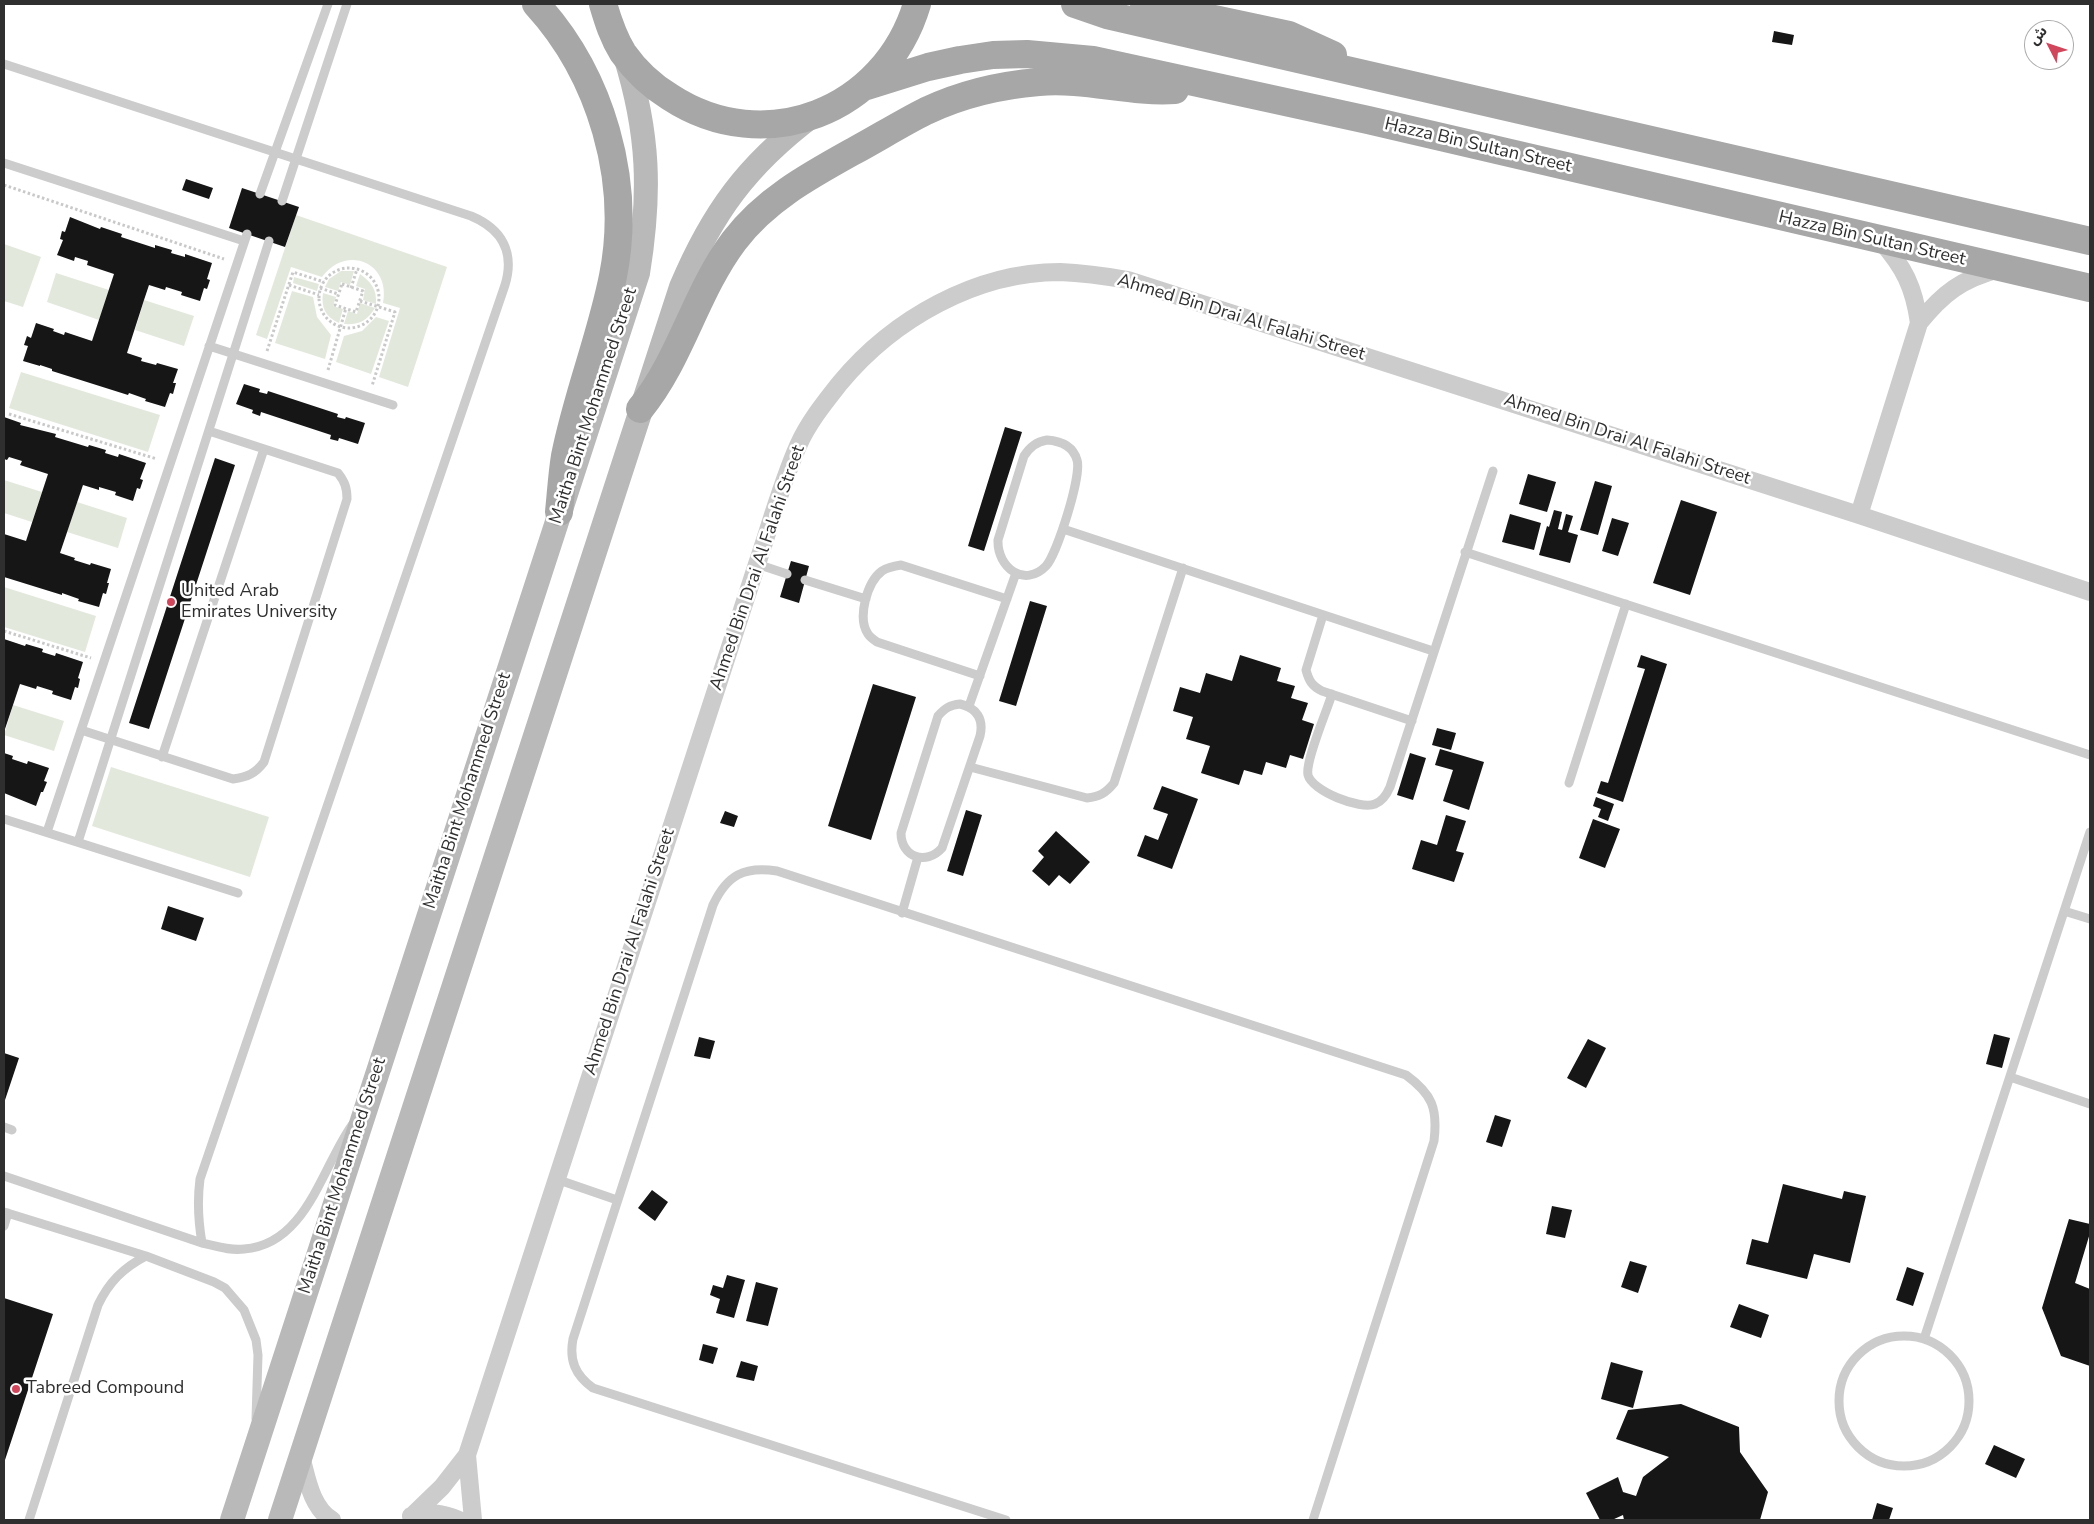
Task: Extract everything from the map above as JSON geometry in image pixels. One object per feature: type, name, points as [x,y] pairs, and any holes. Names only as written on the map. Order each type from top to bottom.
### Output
[{"type":"main road","points":[[536,4],[552,21],[584,73],[611,146],[618,205],[618,238],[614,274],[567,450],[559,512]]},
{"type":"main road","points":[[591,4],[619,44],[653,86],[688,109],[728,122],[770,124],[812,116]]},
{"type":"main road","points":[[603,4],[619,44]]},
{"type":"main road","points":[[280,1520],[681,287],[708,229],[725,203],[754,167],[787,135],[812,116],[848,99],[864,88],[891,59],[910,26],[917,4]]},
{"type":"main road","points":[[1075,4],[1107,15],[2090,241]]},
{"type":"main road","points":[[1144,4],[1289,35],[1372,76]]},
{"type":"main road","name":"Maitha Bint Mohammed Street","points":[[232,1520],[638,273],[647,179],[645,147],[641,116],[619,44]]},
{"type":"main road","name":"Hazza Bin Sultan Street","points":[[864,88],[928,67],[960,60],[1027,54],[1093,60],[1368,120],[2000,269],[2090,288]]},
{"type":"main road","points":[[640,410],[672,363],[716,268],[734,241],[756,217],[806,177],[926,111],[963,96],[1001,87],[1041,82],[1080,82],[1166,91],[1215,87]]},
{"type":"street","points":[[1880,240],[1908,278],[1916,300],[1919,323]]},
{"type":"street","points":[[1859,515],[1919,323],[1935,303],[1954,287],[1976,275],[2000,269]]},
{"type":"street","name":"Ahmed Bin Drai Al Falahi Street","points":[[408,1518],[442,1487],[467,1455],[757,564],[798,445],[822,405],[852,369],[887,337],[926,310],[957,295],[990,283],[1024,275],[1059,272],[1094,274],[1128,280],[1859,515],[2090,592]]},
{"type":"street","name":"Ahmed Bin Drai Al Falahi Street","points":[[467,1455],[473,1520]]},
{"type":"street","points":[[301,1456],[311,1491],[318,1506],[332,1520]]},
{"type":"street","points":[[408,1518],[430,1512],[447,1515],[459,1520]]},
{"type":"lane","points":[[260,194],[328,4]]},
{"type":"lane","points":[[282,201],[347,4]]},
{"type":"lane","points":[[4,64],[483,220],[501,237],[509,260],[509,273],[200,1179],[197,1200],[198,1222],[202,1242]]},
{"type":"lane","points":[[4,163],[245,237],[47,832]]},
{"type":"lane","points":[[78,842],[269,241]]},
{"type":"lane","points":[[209,346],[393,406]]},
{"type":"lane","points":[[81,730],[233,779],[245,778],[256,772],[264,762],[347,499],[347,489],[338,473],[209,431]]},
{"type":"lane","points":[[1047,440],[1057,441],[1066,445],[1078,461],[1078,471],[1063,529],[1051,560],[1045,568],[1036,573],[1026,575],[1016,573],[1007,568],[1001,560],[998,540],[1024,456],[1038,442],[1047,440]]},
{"type":"lane","points":[[162,757],[264,449]]},
{"type":"lane","points":[[1332,694],[1310,761],[1308,777],[1318,789],[1359,804],[1375,804],[1387,794],[1493,471]]},
{"type":"lane","points":[[1063,529],[1433,651]]},
{"type":"lane","points":[[1465,552],[2090,755]]},
{"type":"lane","points":[[757,564],[787,574]]},
{"type":"lane","points":[[980,676],[877,642],[868,634],[863,624],[866,599],[874,581],[881,572],[890,567],[901,565],[1007,598]]},
{"type":"lane","points":[[970,767],[1086,798],[1102,795],[1109,789],[1114,783],[1183,568]]},
{"type":"lane","points":[[969,706],[1016,573]]},
{"type":"lane","points":[[805,580],[866,599]]},
{"type":"lane","points":[[1569,784],[1626,604]]},
{"type":"lane","points":[[1323,615],[1306,670],[1308,679],[1314,687],[1412,721]]},
{"type":"lane","points":[[951,705],[969,706],[976,711],[980,719],[982,728],[970,767],[942,848],[930,857],[918,857],[909,853],[904,847],[901,833],[938,716],[951,705]]},
{"type":"lane","points":[[4,819],[238,893]]},
{"type":"lane","points":[[1924,1338],[2090,832]]},
{"type":"lane","points":[[902,913],[918,857]]},
{"type":"lane","points":[[1006,1520],[593,1388],[584,1381],[572,1362],[571,1350],[617,1200],[713,905],[720,890],[731,879],[745,871],[761,869],[777,871],[902,913],[1406,1074],[1421,1086],[1432,1102],[1436,1122],[1434,1141],[1313,1520]]},
{"type":"lane","points":[[2064,911],[2090,919]]},
{"type":"lane","points":[[2010,1077],[2090,1104]]},
{"type":"lane","points":[[4,1176],[202,1242],[228,1249],[244,1250],[269,1242],[290,1228],[306,1209],[334,1152],[367,1101]]},
{"type":"lane","points":[[556,1179],[617,1200]]},
{"type":"lane","points":[[4,1226],[6,1212],[146,1256],[214,1282],[235,1298],[244,1310],[254,1332],[258,1355],[255,1446]]},
{"type":"lane","points":[[30,1520],[98,1305],[106,1288],[118,1274],[146,1256]]},
{"type":"lane","points":[[1890,1337],[1924,1338],[1939,1346],[1952,1357],[1962,1371],[1968,1387],[1969,1404],[1966,1420],[1959,1436],[1948,1449],[1934,1458],[1918,1464],[1901,1466],[1884,1463],[1869,1456],[1856,1445],[1846,1431],[1840,1415],[1839,1398],[1842,1381],[1849,1366],[1860,1353],[1874,1343],[1890,1337]]},
{"type":"path","points":[[4,186],[237,263]]},
{"type":"path","points":[[351,288],[357,269]]},
{"type":"path","points":[[357,269],[372,279],[379,297],[378,306],[368,322],[350,328],[341,327],[331,322],[324,315],[320,305],[320,288],[338,270],[357,269]]},
{"type":"path","points":[[264,363],[293,272],[324,282]]},
{"type":"path","points":[[342,284],[363,292],[356,312],[335,305],[338,294],[342,284]]},
{"type":"path","points":[[289,285],[319,295]]},
{"type":"path","points":[[320,288],[338,294]]},
{"type":"path","points":[[360,301],[395,312],[368,397]]},
{"type":"path","points":[[325,383],[346,308]]},
{"type":"path","points":[[9,414],[170,463]]},
{"type":"path","points":[[4,631],[104,662]]},
{"type":"shaded area","points":[[296,215],[447,267],[408,387],[379,377],[400,308],[383,303],[384,289],[380,277],[374,268],[364,262],[354,260],[343,261],[332,267],[322,277],[291,267],[267,339],[256,335]]},
{"type":"shaded area","points":[[4,244],[41,257],[23,307],[4,301]]},
{"type":"shaded area","points":[[341,271],[354,271],[350,285],[341,282],[338,291],[325,287],[329,279]]},
{"type":"shaded area","points":[[56,273],[109,290],[99,320],[47,302]]},
{"type":"shaded area","points":[[360,274],[373,286],[376,304],[363,300],[365,289],[356,286]]},
{"type":"shaded area","points":[[294,277],[319,284],[317,291],[293,283]]},
{"type":"shaded area","points":[[292,291],[313,297],[317,317],[331,335],[325,359],[275,343]]},
{"type":"shaded area","points":[[323,293],[336,297],[333,306],[343,309],[339,323],[327,315],[323,307]]},
{"type":"shaded area","points":[[144,300],[194,316],[184,346],[135,330]]},
{"type":"shaded area","points":[[360,303],[375,308],[362,321],[354,324],[344,324],[348,311],[357,314]]},
{"type":"shaded area","points":[[376,317],[389,321],[371,374],[336,362],[344,336],[362,331]]},
{"type":"shaded area","points":[[21,372],[160,415],[148,452],[9,408]]},
{"type":"shaded area","points":[[4,480],[42,492],[32,522],[4,513]]},
{"type":"shaded area","points":[[77,502],[127,518],[118,548],[67,532]]},
{"type":"shaded area","points":[[4,587],[96,616],[85,652],[4,627]]},
{"type":"shaded area","points":[[13,705],[64,721],[54,751],[4,735]]},
{"type":"shaded area","points":[[111,767],[269,817],[250,877],[92,826]]},
{"type":"building","points":[[1774,31],[1794,35],[1792,45],[1772,42]]},
{"type":"building","points":[[186,179],[213,188],[209,199],[182,190]]},
{"type":"building","points":[[242,188],[299,207],[285,247],[229,228]]},
{"type":"building","points":[[70,217],[100,229],[101,227],[122,234],[121,237],[155,248],[155,245],[172,250],[171,253],[185,257],[185,254],[212,263],[207,279],[210,280],[207,289],[204,288],[200,301],[181,295],[182,292],[166,287],[165,290],[149,285],[144,300],[127,353],[142,358],[141,361],[178,369],[173,383],[176,383],[173,394],[170,393],[165,407],[145,401],[146,399],[129,393],[128,395],[23,361],[28,346],[24,345],[27,336],[31,338],[36,323],[54,329],[53,331],[64,335],[65,332],[92,341],[114,274],[87,265],[88,261],[75,257],[74,261],[57,255],[63,240],[60,239],[62,231],[65,232]]},
{"type":"building","points":[[244,384],[260,389],[259,392],[267,394],[268,391],[338,414],[337,417],[345,419],[346,417],[365,423],[358,444],[339,438],[338,441],[330,439],[331,435],[261,412],[260,416],[252,413],[253,410],[236,404]]},
{"type":"building","points":[[4,417],[21,423],[20,425],[56,434],[55,437],[88,447],[89,445],[106,450],[105,453],[118,457],[119,454],[146,463],[140,479],[143,480],[140,489],[137,488],[133,501],[115,495],[116,492],[99,487],[99,490],[83,485],[60,553],[75,558],[74,560],[111,569],[106,594],[103,593],[99,607],[78,601],[79,599],[62,593],[62,595],[4,577],[4,534],[26,541],[48,474],[20,465],[22,461],[9,457],[7,460],[4,459]]},
{"type":"building","points":[[1005,427],[1022,432],[984,551],[968,546]]},
{"type":"building","points":[[215,458],[235,465],[149,729],[129,723]]},
{"type":"building","points":[[1528,474],[1556,482],[1547,512],[1519,504]]},
{"type":"building","points":[[1595,481],[1612,486],[1598,535],[1580,530]]},
{"type":"building","points":[[1681,500],[1717,512],[1690,595],[1653,583]]},
{"type":"building","points":[[1554,510],[1562,512],[1558,529],[1562,530],[1566,514],[1573,516],[1568,532],[1578,535],[1570,563],[1539,555],[1547,526],[1549,527]]},
{"type":"building","points":[[1510,514],[1541,523],[1534,550],[1502,542]]},
{"type":"building","points":[[1612,518],[1629,523],[1618,556],[1602,551]]},
{"type":"building","points":[[791,561],[809,566],[799,603],[780,597]]},
{"type":"building","points":[[1030,601],[1047,606],[1016,706],[999,701]]},
{"type":"building","points":[[4,639],[25,646],[26,644],[43,649],[42,652],[55,656],[56,653],[83,662],[78,678],[80,679],[78,688],[75,687],[71,700],[52,694],[53,691],[37,686],[36,689],[20,684],[4,732]]},
{"type":"building","points":[[1240,655],[1281,668],[1277,681],[1295,686],[1291,698],[1308,703],[1302,720],[1314,724],[1303,759],[1290,755],[1286,768],[1266,762],[1262,775],[1244,770],[1239,785],[1201,773],[1210,746],[1186,739],[1193,717],[1173,711],[1180,687],[1200,693],[1206,673],[1232,681]]},
{"type":"building","points":[[1641,655],[1667,664],[1623,802],[1597,793],[1601,781],[1608,783],[1645,669],[1637,667]]},
{"type":"building","points":[[873,684],[916,697],[871,840],[828,826]]},
{"type":"building","points":[[1437,728],[1456,733],[1451,750],[1432,745]]},
{"type":"building","points":[[1440,749],[1484,762],[1469,810],[1443,801],[1453,770],[1435,765]]},
{"type":"building","points":[[4,753],[13,756],[12,759],[27,764],[28,761],[49,768],[44,781],[47,782],[36,806],[4,793]]},
{"type":"building","points":[[1410,753],[1426,758],[1413,800],[1397,795]]},
{"type":"building","points":[[1162,786],[1198,799],[1172,869],[1137,856],[1145,835],[1158,840],[1168,814],[1153,809]]},
{"type":"building","points":[[1596,797],[1614,804],[1608,821],[1598,817],[1601,809],[1593,806]]},
{"type":"building","points":[[966,810],[982,815],[963,876],[947,871]]},
{"type":"building","points":[[725,811],[738,816],[734,827],[720,823]]},
{"type":"building","points":[[1446,815],[1466,821],[1456,851],[1464,853],[1454,882],[1412,869],[1421,840],[1437,845]]},
{"type":"building","points":[[1593,819],[1620,829],[1605,868],[1579,858]]},
{"type":"building","points":[[1056,831],[1090,862],[1070,884],[1059,875],[1049,886],[1032,871],[1044,857],[1038,851]]},
{"type":"building","points":[[168,906],[204,918],[196,941],[161,929]]},
{"type":"building","points":[[1994,1034],[2010,1038],[2002,1068],[1986,1064]]},
{"type":"building","points":[[699,1037],[715,1041],[710,1059],[694,1056]]},
{"type":"building","points":[[1588,1039],[1606,1048],[1586,1088],[1567,1078]]},
{"type":"building","points":[[4,1053],[19,1058],[4,1103]]},
{"type":"building","points":[[1495,1115],[1511,1120],[1502,1147],[1486,1142]]},
{"type":"building","points":[[1783,1184],[1842,1199],[1844,1191],[1866,1196],[1850,1263],[1814,1254],[1807,1279],[1746,1264],[1752,1239],[1768,1243]]},
{"type":"building","points":[[652,1190],[668,1202],[655,1221],[638,1208]]},
{"type":"building","points":[[1552,1206],[1572,1210],[1565,1238],[1546,1234]]},
{"type":"building","points":[[2069,1219],[2090,1224],[2090,1233],[2075,1283],[2090,1289],[2090,1366],[2061,1356],[2042,1308]]},
{"type":"building","points":[[1630,1261],[1647,1266],[1638,1293],[1621,1287]]},
{"type":"building","points":[[1907,1267],[1924,1273],[1913,1306],[1896,1300]]},
{"type":"building","points":[[727,1275],[745,1280],[734,1318],[716,1313],[720,1299],[710,1295],[713,1285],[723,1288]]},
{"type":"building","points":[[756,1282],[778,1288],[768,1326],[746,1321]]},
{"type":"building","name":"Tabreed Compound","points":[[4,1298],[53,1314],[4,1463]]},
{"type":"building","points":[[1739,1304],[1769,1315],[1761,1338],[1730,1327]]},
{"type":"building","points":[[703,1344],[718,1348],[713,1364],[699,1360]]},
{"type":"building","points":[[741,1361],[758,1366],[754,1381],[736,1377]]},
{"type":"building","points":[[1611,1362],[1643,1371],[1633,1408],[1601,1399]]},
{"type":"building","points":[[1681,1404],[1739,1427],[1740,1452],[1768,1492],[1760,1520],[1624,1520],[1623,1515],[1612,1520],[1600,1520],[1586,1493],[1618,1477],[1623,1492],[1636,1496],[1643,1477],[1669,1457],[1616,1439],[1628,1410]]},
{"type":"building","points":[[1994,1445],[2025,1459],[2016,1478],[1985,1464]]},
{"type":"building","points":[[1877,1503],[1893,1508],[1889,1520],[1872,1520]]},
{"type":"place","name":"United Arab Emirates University","points":[[171,602]]},
{"type":"place","name":"Tabreed Compound","points":[[16,1389]]}]
